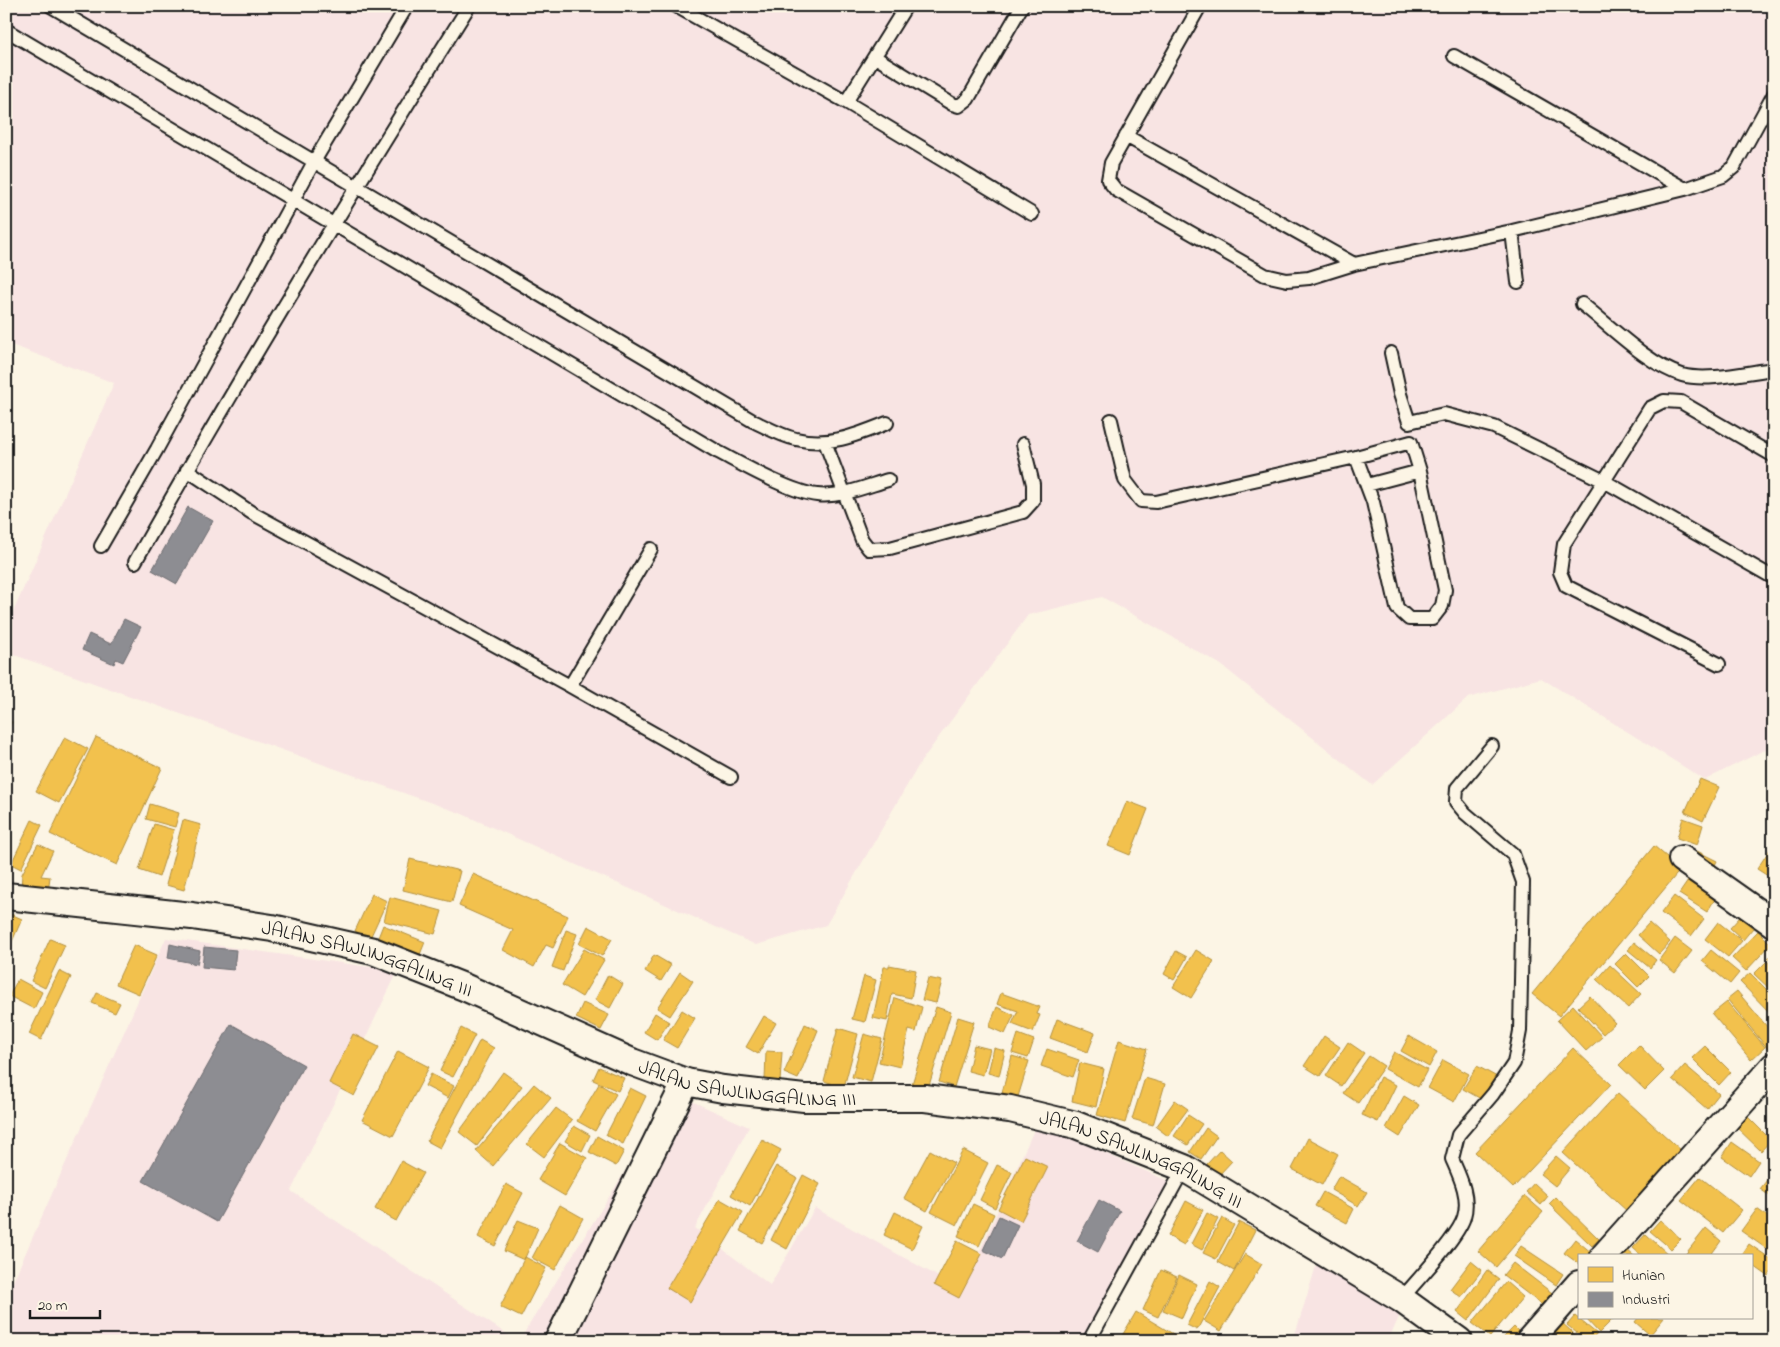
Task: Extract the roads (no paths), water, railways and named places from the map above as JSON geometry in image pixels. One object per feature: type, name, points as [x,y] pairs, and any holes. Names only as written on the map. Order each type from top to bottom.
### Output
[{"type":"street","points":[[1682,859],[1774,924]]},
{"type":"street","name":"JALAN SAWLINGGALING III","points":[[6,896],[192,916],[272,928],[373,951],[464,987],[632,1062],[686,1082],[723,1089],[804,1098],[924,1098],[1010,1109],[1076,1125],[1184,1168],[1401,1299],[1459,1341]]},
{"type":"street","points":[[1606,1254],[1774,1066]]},
{"type":"street","points":[[558,1341],[686,1082]]},
{"type":"street","points":[[1529,1341],[1578,1285]]},
{"type":"lane","points":[[50,6],[314,160],[752,421],[794,439],[825,442],[843,440],[887,423]]},
{"type":"lane","points":[[101,546],[157,449],[314,160],[407,6]]},
{"type":"lane","points":[[135,562],[187,470],[333,224],[469,6]]},
{"type":"lane","points":[[676,6],[846,102],[1032,214]]},
{"type":"lane","points":[[846,102],[906,6]]},
{"type":"lane","points":[[875,57],[952,104],[959,106],[968,99],[1022,6]]},
{"type":"lane","points":[[1200,6],[1111,163],[1108,180],[1116,190],[1256,270],[1265,275],[1287,280],[1309,278],[1354,264],[1512,231],[1685,189],[1723,176],[1734,167],[1774,94]]},
{"type":"lane","points":[[6,30],[718,452],[780,483],[817,495],[844,492],[888,480]]},
{"type":"lane","points":[[1454,56],[1685,189]]},
{"type":"lane","points":[[1126,136],[1354,264]]},
{"type":"lane","points":[[1512,231],[1518,282]]},
{"type":"lane","points":[[1582,304],[1650,359],[1682,375],[1711,377],[1774,369]]},
{"type":"lane","points":[[1356,457],[1367,485],[1397,608],[1410,618],[1432,619],[1442,606],[1446,590],[1420,471],[1410,442],[1409,422],[1400,394],[1391,353]]},
{"type":"lane","points":[[1719,664],[1566,586],[1560,572],[1564,544],[1650,408],[1664,401],[1681,402],[1774,456]]},
{"type":"lane","points":[[1409,422],[1444,414],[1494,427],[1604,481],[1774,578]]},
{"type":"lane","points":[[1111,420],[1125,480],[1141,501],[1156,502],[1356,457],[1410,442]]},
{"type":"lane","points":[[825,442],[862,540],[870,549],[890,548],[1023,512],[1033,501],[1034,484],[1023,444]]},
{"type":"lane","points":[[187,470],[252,513],[570,686],[731,777]]},
{"type":"lane","points":[[1367,485],[1420,471]]},
{"type":"lane","points":[[570,686],[651,549]]},
{"type":"lane","points":[[1401,1299],[1445,1247],[1464,1218],[1464,1185],[1452,1159],[1458,1135],[1493,1094],[1514,1063],[1520,1031],[1523,882],[1513,854],[1465,813],[1456,802],[1457,788],[1492,746]]},
{"type":"lane","points":[[1090,1341],[1184,1168]]}]
